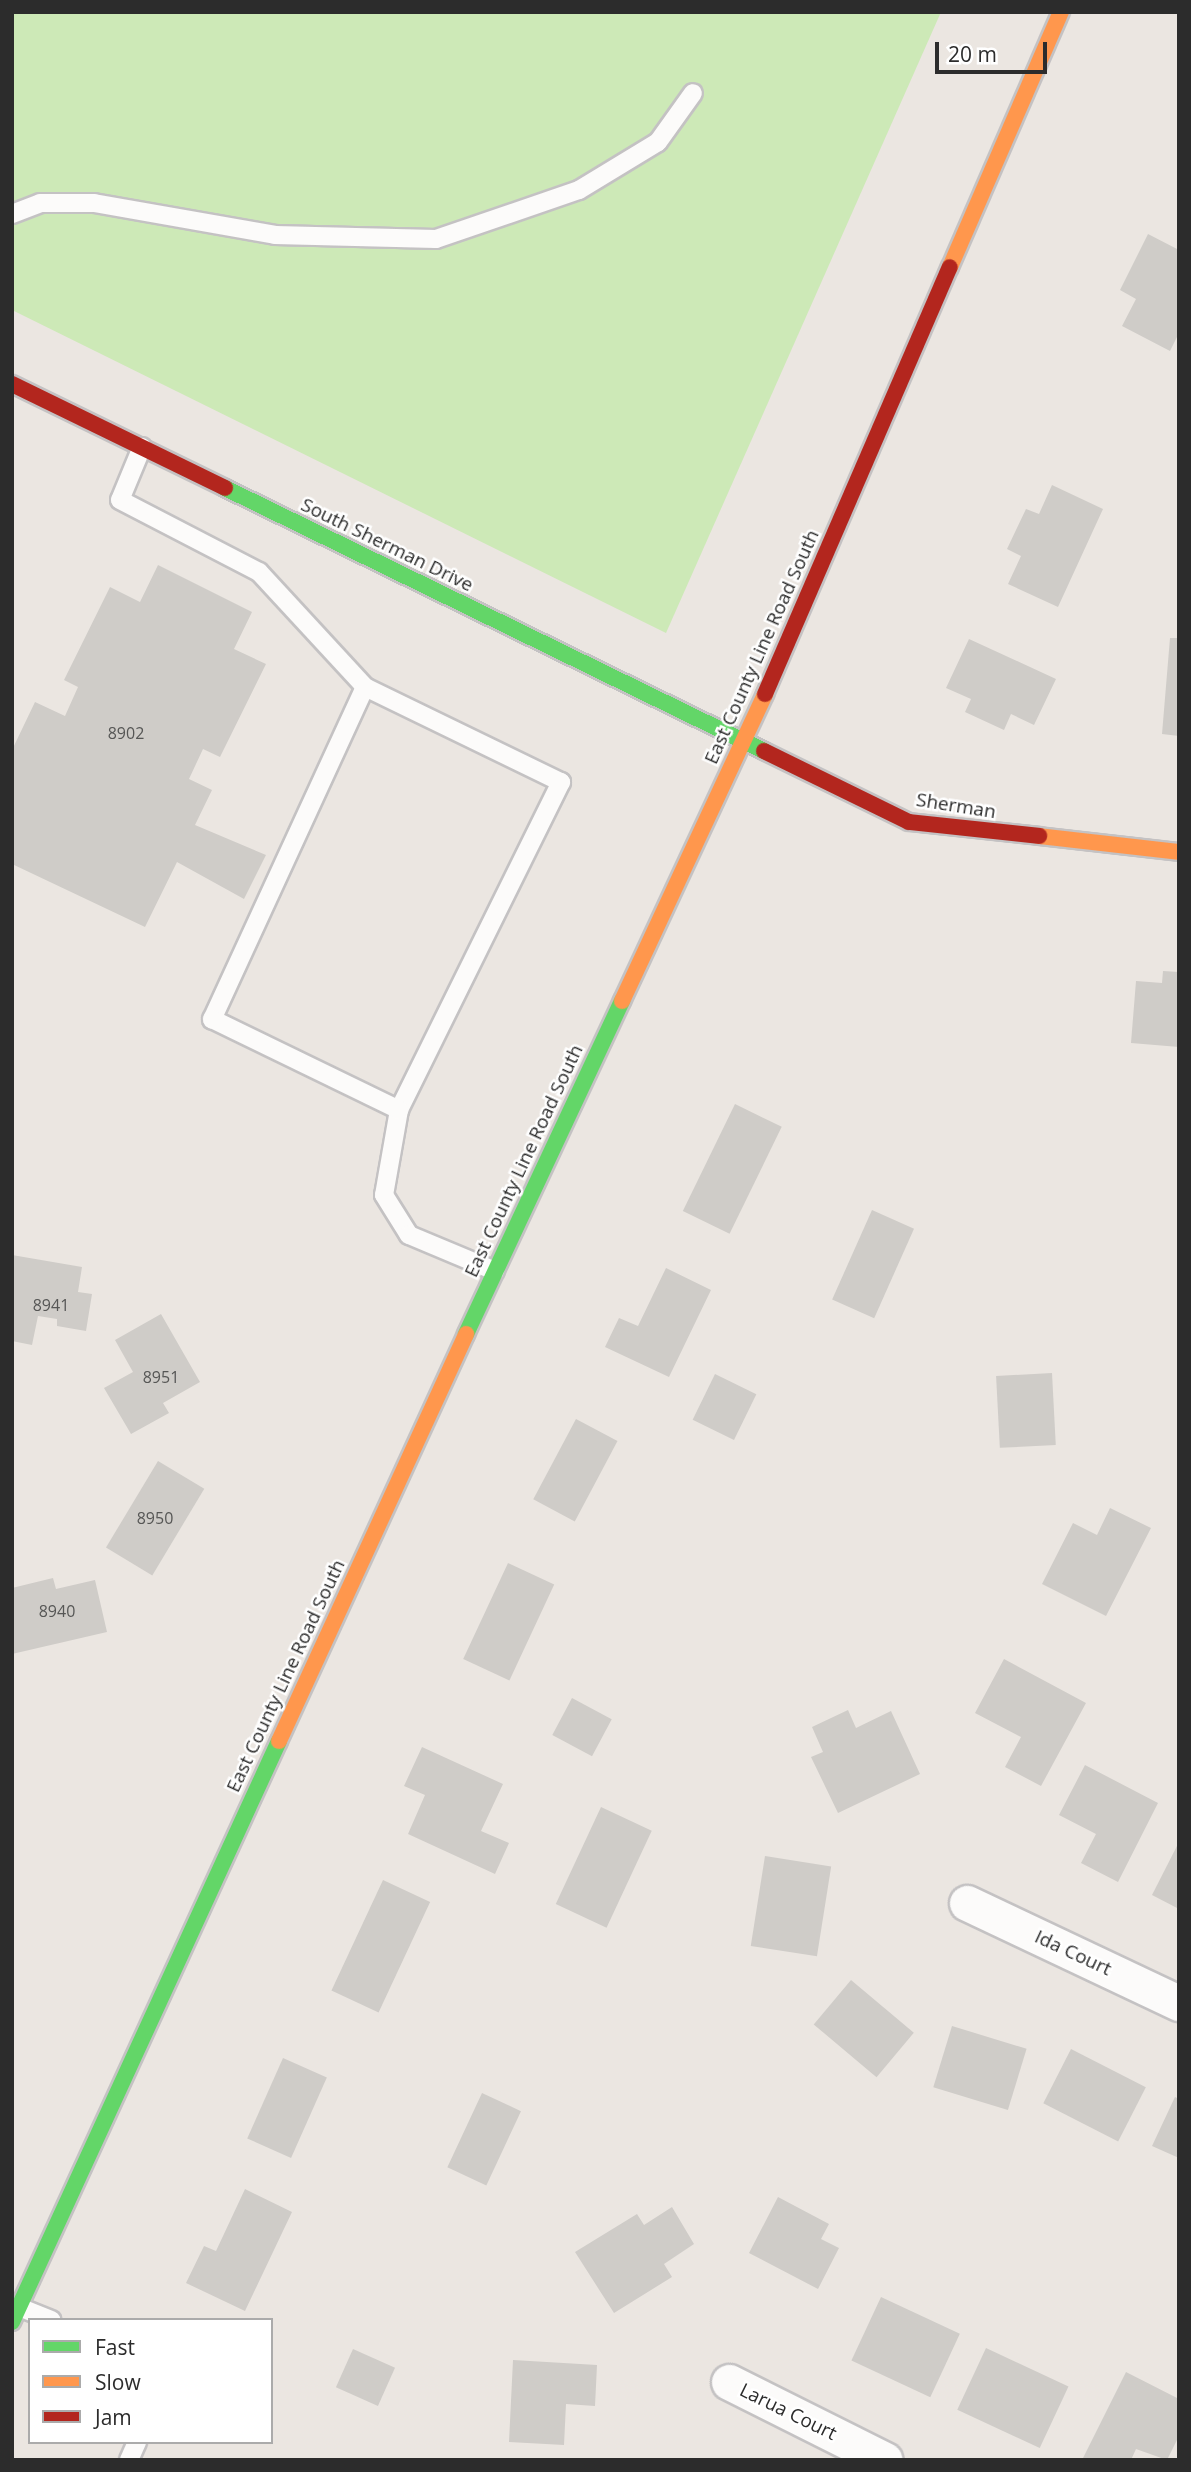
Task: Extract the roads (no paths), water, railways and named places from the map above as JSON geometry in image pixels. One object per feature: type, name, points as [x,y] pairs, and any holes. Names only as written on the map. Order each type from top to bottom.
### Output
[{"type":"main road","name":"East County Line Road South","points":[[16,2314],[495,1271],[744,743],[1061,12]]},
{"type":"main road","name":"South Sherman Drive","points":[[12,384],[744,743]]},
{"type":"main road","name":"Sherman","points":[[744,743],[909,822],[1179,852]]},
{"type":"street","name":"Ida Court","points":[[967,1903],[1179,2003]]},
{"type":"street","name":"Larua Court","points":[[729,2382],[885,2460]]},
{"type":"lane","points":[[12,214],[40,203],[94,203],[275,235],[436,239],[579,190],[658,142],[693,93]]},
{"type":"lane","points":[[142,447],[120,500],[258,572],[365,687],[561,782],[399,1110],[384,1195],[409,1235],[495,1271]]},
{"type":"lane","points":[[365,687],[212,1019],[399,1110]]},
{"type":"lane","points":[[16,2314],[40,2318]]},
{"type":"lane","points":[[129,2460],[137,2444]]}]
